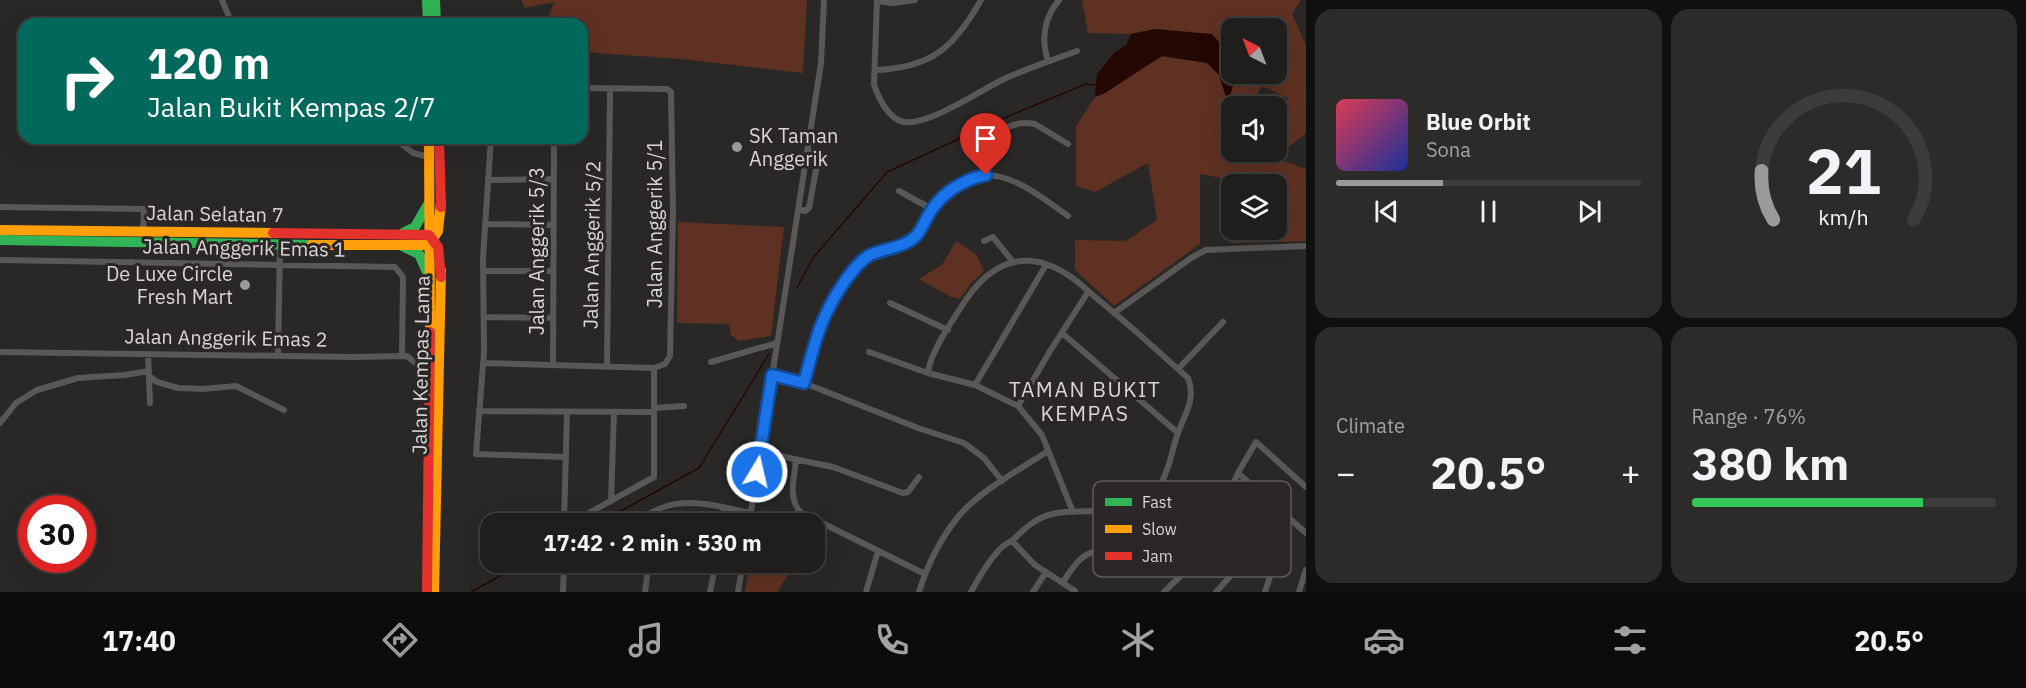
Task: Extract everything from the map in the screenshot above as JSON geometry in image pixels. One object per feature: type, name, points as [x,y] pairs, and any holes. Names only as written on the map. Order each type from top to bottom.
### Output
[{"type":"main road","points":[[427,0],[428,18]]},
{"type":"main road","points":[[435,0],[436,18]]},
{"type":"main road","name":"Jalan Kempas Lama","points":[[427,592],[431,240],[429,144]]},
{"type":"main road","name":"Jalan Kempas Lama","points":[[436,592],[434,580],[441,277],[439,144]]},
{"type":"main road","points":[[429,200],[415,227],[398,240],[419,254],[430,283]]},
{"type":"main road","points":[[441,202],[438,231],[431,240],[438,250],[441,277]]},
{"type":"main road","name":"Jalan Selatan 7","points":[[0,230],[280,245],[398,240]]},
{"type":"main road","name":"Jalan Selatan 7","points":[[0,240],[143,236],[431,240]]},
{"type":"street","points":[[222,0],[230,18]]},
{"type":"street","points":[[652,513],[678,504],[694,503],[751,513],[821,63],[824,0]]},
{"type":"street","points":[[915,0],[893,3],[877,1],[874,84],[884,107],[904,122],[917,121],[941,112],[1002,80],[1077,51]]},
{"type":"street","points":[[875,70],[906,68],[937,55],[967,25],[981,0]]},
{"type":"street","points":[[1048,61],[1043,37],[1046,23],[1059,0]]},
{"type":"street","points":[[588,88],[610,89]]},
{"type":"street","name":"Jalan Anggerik 5/1","points":[[610,89],[667,89],[671,92],[673,211],[670,356],[665,364],[654,368]]},
{"type":"street","name":"Jalan Anggerik 5/2","points":[[607,366],[610,89]]},
{"type":"street","points":[[986,175],[985,150],[988,143],[1001,130],[1029,123],[1035,124],[1068,144]]},
{"type":"street","points":[[402,144],[413,153],[429,157]]},
{"type":"street","points":[[491,144],[483,270],[484,363],[476,454],[566,457]]},
{"type":"street","name":"Jalan Anggerik 5/3","points":[[553,365],[554,144]]},
{"type":"street","points":[[798,209],[805,211],[808,208],[819,163],[819,154],[807,150]]},
{"type":"street","points":[[804,383],[825,313],[854,269],[870,255],[912,240],[932,209],[970,178],[986,175],[1020,183],[1068,216]]},
{"type":"street","points":[[488,180],[554,179]]},
{"type":"street","points":[[899,191],[932,209]]},
{"type":"street","points":[[0,207],[144,208],[143,236]]},
{"type":"street","points":[[485,224],[554,225]]},
{"type":"street","points":[[984,241],[993,237],[1013,262]]},
{"type":"street","points":[[278,356],[280,245]]},
{"type":"street","points":[[1114,313],[1191,258],[1206,250],[1306,246]]},
{"type":"street","name":"Jalan Anggerik Emas 1","points":[[0,260],[395,267],[403,276],[402,356]]},
{"type":"street","points":[[928,373],[931,360],[948,330],[967,299],[989,273],[1013,262],[1046,265],[1069,276],[1188,378],[1192,387],[1191,398],[1162,481]]},
{"type":"street","points":[[975,385],[1046,265]]},
{"type":"street","points":[[483,270],[553,270]]},
{"type":"street","points":[[1018,406],[1088,292]]},
{"type":"street","points":[[890,303],[948,330]]},
{"type":"street","points":[[484,317],[553,318]]},
{"type":"street","points":[[1178,369],[1223,321]]},
{"type":"street","points":[[1062,333],[1178,433]]},
{"type":"street","points":[[711,362],[728,359],[777,343]]},
{"type":"street","name":"Jalan Anggerik Emas 2","points":[[0,352],[402,356]]},
{"type":"street","points":[[869,352],[928,373],[975,385],[1018,406],[1042,435],[1073,512]]},
{"type":"street","points":[[148,354],[150,403]]},
{"type":"street","points":[[402,356],[411,359],[428,376],[429,392]]},
{"type":"street","points":[[484,363],[654,368],[654,477],[589,513]]},
{"type":"street","points":[[0,423],[16,403],[37,390],[78,378],[149,373],[158,382],[177,388],[203,389],[236,386],[284,410]]},
{"type":"street","points":[[772,375],[804,383],[918,428],[964,443],[984,458],[1002,481]]},
{"type":"street","points":[[479,411],[614,412],[654,410],[684,405]]},
{"type":"street","points":[[564,513],[567,412]]},
{"type":"street","points":[[611,501],[614,412]]},
{"type":"street","points":[[1235,481],[1256,442],[1306,487]]},
{"type":"street","points":[[919,592],[925,574],[957,518],[966,508],[1048,451]]},
{"type":"street","points":[[760,452],[832,467],[903,493],[908,492],[920,477]]},
{"type":"street","points":[[796,460],[792,494],[795,505],[801,512],[925,574]]},
{"type":"street","points":[[1238,473],[1247,481]]},
{"type":"street","points":[[723,513],[724,508]]},
{"type":"street","points":[[971,592],[1000,549],[1040,518],[1053,514],[1093,512]]},
{"type":"street","points":[[1291,519],[1306,533]]},
{"type":"street","points":[[1012,541],[1035,565],[1076,591]]},
{"type":"street","points":[[866,592],[878,551]]},
{"type":"street","points":[[1063,582],[1082,558],[1093,552]]},
{"type":"street","points":[[1299,592],[1306,570]]},
{"type":"street","points":[[1033,592],[1046,572]]},
{"type":"street","points":[[563,592],[564,573]]},
{"type":"street","points":[[645,592],[648,573]]},
{"type":"street","points":[[710,592],[714,573]]},
{"type":"street","points":[[738,592],[741,573]]},
{"type":"street","points":[[1164,592],[1179,577]]},
{"type":"street","points":[[1216,592],[1230,577]]},
{"type":"street","points":[[1265,592],[1270,577]]},
{"type":"shaded area","points":[[521,0],[807,0],[803,73],[682,59],[588,52],[588,18],[548,18],[554,2],[525,8]]},
{"type":"shaded area","points":[[1082,0],[1301,0],[1292,14],[1306,45],[1306,133],[1287,148],[1287,96],[1262,86],[1256,96],[1230,96],[1233,84],[1287,84],[1287,18],[1221,18],[1221,50],[1155,29],[1131,34],[1088,33]]},
{"type":"shaded area","points":[[1155,29],[1212,34],[1221,44],[1221,81],[1219,75],[1207,63],[1162,56],[1105,93],[1095,97],[1097,74],[1115,52],[1126,45],[1131,34]]},
{"type":"shaded area","points":[[1161,56],[1207,63],[1219,75],[1227,96],[1221,96],[1221,162],[1287,162],[1306,169],[1306,241],[1231,243],[1231,240],[1287,240],[1287,174],[1221,174],[1221,178],[1200,174],[1200,244],[1114,306],[1075,270],[1075,240],[1126,241],[1157,220],[1148,163],[1095,192],[1076,186],[1076,126],[1095,97],[1105,93]]},
{"type":"shaded area","points":[[1222,84],[1233,84],[1230,96],[1226,96]]},
{"type":"shaded area","points":[[678,222],[784,227],[771,336],[739,341],[731,335],[729,324],[677,323]]},
{"type":"shaded area","points":[[956,241],[976,254],[984,271],[971,283],[960,299],[951,297],[919,279],[942,265]]},
{"type":"shaded area","points":[[748,573],[789,573],[777,592],[745,592]]},
{"type":"waterway","points":[[797,288],[812,259],[887,172],[1009,116],[1086,84],[1095,85]]},
{"type":"waterway","points":[[617,513],[699,468],[769,354]]},
{"type":"waterway","points":[[471,592],[506,573]]},
{"type":"traffic: fast","points":[[427,0],[428,18]]},
{"type":"traffic: fast","points":[[435,0],[436,18]]},
{"type":"traffic: fast","points":[[403,233],[415,227],[427,206]]},
{"type":"traffic: fast","points":[[0,240],[311,245]]},
{"type":"traffic: fast","points":[[404,247],[419,254],[427,272]]},
{"type":"traffic: slow","points":[[429,144],[430,332]]},
{"type":"traffic: slow","points":[[311,245],[429,245],[438,231],[441,202]]},
{"type":"traffic: slow","points":[[0,230],[273,233]]},
{"type":"traffic: slow","points":[[434,592],[441,270]]},
{"type":"traffic: jam","points":[[439,144],[441,207]]},
{"type":"traffic: jam","points":[[273,233],[429,235],[438,247],[441,277]]},
{"type":"traffic: jam","points":[[427,592],[430,332]]},
{"type":"place","name":"SK Taman Anggerik","points":[[737,147]]},
{"type":"place","name":"De Luxe Circle Fresh Mart","points":[[245,285]]},
{"type":"district","name":"TAMAN BUKIT KEMPAS","points":[[1085,402]]},
{"type":"route","points":[[757,472],[772,375],[804,383],[825,313],[854,269],[870,255],[912,240],[941,199],[970,178],[986,175]]}]
